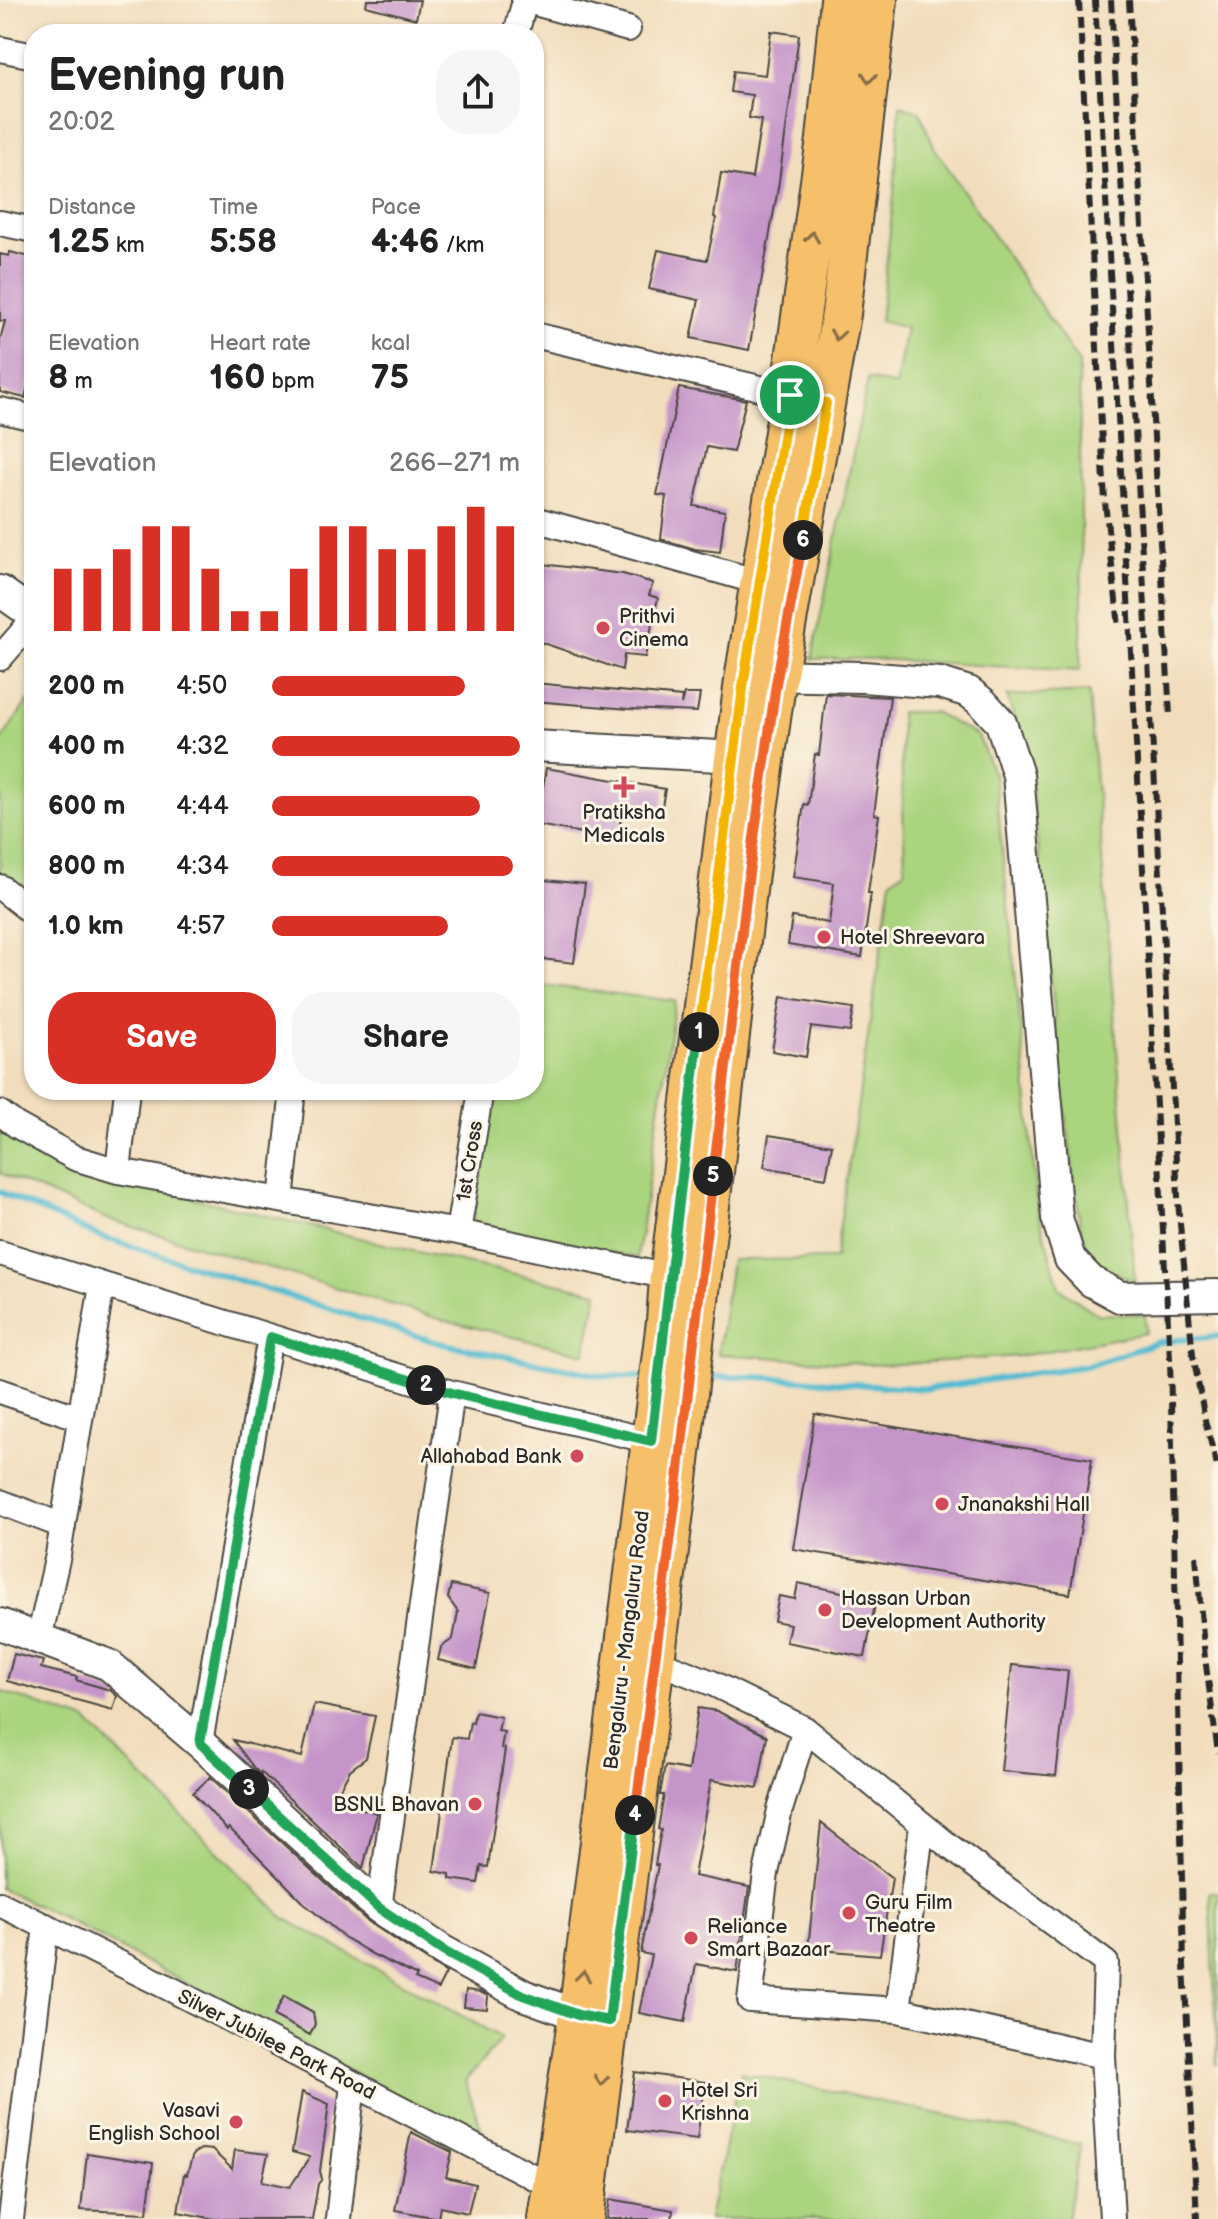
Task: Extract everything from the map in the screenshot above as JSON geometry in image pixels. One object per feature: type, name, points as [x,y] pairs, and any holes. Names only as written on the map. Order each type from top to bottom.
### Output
[{"type":"main road","points":[[681,1321],[669,1277],[761,675],[808,399],[826,139],[840,0]]},
{"type":"main road","points":[[761,675],[759,582],[808,399],[841,314],[878,0]]},
{"type":"main road","points":[[667,1430],[749,873],[750,758]]},
{"type":"main road","name":"Bengaluru - Mangaluru Road","points":[[593,2018],[656,1661],[667,1430]]},
{"type":"main road","name":"Bengaluru - Mangaluru Road","points":[[567,2204],[667,1430]]},
{"type":"street","points":[[519,24],[525,0],[628,29]]},
{"type":"street","points":[[0,49],[24,54]]},
{"type":"street","points":[[0,223],[24,228]]},
{"type":"street","points":[[544,337],[808,399]]},
{"type":"street","points":[[0,410],[24,416]]},
{"type":"street","points":[[544,522],[759,582]]},
{"type":"street","points":[[0,591],[24,609]]},
{"type":"street","points":[[0,658],[24,629]]},
{"type":"street","points":[[761,675],[940,683],[969,692],[1001,723],[1018,775],[1057,1218],[1070,1259],[1091,1281],[1120,1297],[1218,1295]]},
{"type":"street","points":[[544,750],[750,758]]},
{"type":"street","points":[[0,887],[24,906]]},
{"type":"street","points":[[118,1171],[126,1100]]},
{"type":"street","points":[[281,1200],[292,1100]]},
{"type":"street","name":"1st Cross","points":[[458,1232],[479,1100]]},
{"type":"street","points":[[0,1113],[75,1158],[118,1171],[458,1232],[669,1277]]},
{"type":"street","points":[[0,1253],[452,1393],[667,1430]]},
{"type":"street","points":[[39,1639],[63,1526],[102,1285]]},
{"type":"street","points":[[200,1743],[270,1337]]},
{"type":"street","points":[[0,1391],[80,1418]]},
{"type":"street","points":[[379,1908],[452,1393]]},
{"type":"street","points":[[0,1502],[63,1526]]},
{"type":"street","points":[[0,1624],[109,1665],[200,1743],[379,1908],[443,1951],[523,1995],[593,2018]]},
{"type":"street","points":[[656,1661],[712,1683],[805,1729],[922,1825],[1106,1963],[1103,2056],[1112,2219]]},
{"type":"street","points":[[805,1729],[780,1810],[766,1873],[750,2000],[898,2010],[1103,2056]]},
{"type":"street","points":[[898,2010],[922,1825]]},
{"type":"street","name":"Silver Jubilee Park Road","points":[[0,1904],[353,2084],[567,2204]]},
{"type":"street","points":[[11,2219],[46,1926]]},
{"type":"street","points":[[338,2219],[353,2084]]},
{"type":"green space","points":[[900,105],[919,111],[934,147],[1079,363],[1080,671],[875,659],[812,659],[868,379],[896,386],[906,328],[880,321]]},
{"type":"green space","points":[[1089,692],[1135,1281],[1090,1259],[1080,1224],[1062,1089],[1030,768],[1007,696]]},
{"type":"green space","points":[[24,706],[24,892],[0,872],[0,742]]},
{"type":"green space","points":[[900,712],[934,712],[978,736],[994,775],[1037,1208],[1059,1288],[1097,1314],[1145,1315],[1146,1333],[1020,1356],[884,1365],[718,1354],[731,1260],[835,1259],[891,880],[905,870]]},
{"type":"green space","points":[[544,985],[675,1001],[637,1258],[473,1223],[492,1100],[544,1100]]},
{"type":"green space","points":[[0,1126],[30,1148],[83,1172],[598,1292],[585,1354],[443,1320],[107,1219],[0,1173]]},
{"type":"green space","points":[[0,1691],[87,1721],[284,1918],[502,2038],[465,2081],[486,2143],[63,1918],[0,1888]]},
{"type":"green space","points":[[1210,1892],[1218,1892],[1218,2066]]},
{"type":"green space","points":[[741,2072],[1081,2144],[1067,2219],[709,2219]]},
{"type":"building","points":[[367,0],[420,0],[416,19],[366,6]]},
{"type":"building","points":[[771,31],[799,35],[778,188],[749,350],[691,338],[699,300],[649,289],[658,250],[707,260],[721,173],[752,178],[761,120],[749,118],[752,95],[730,92],[733,71],[765,75]]},
{"type":"building","points":[[10,252],[24,256],[24,398],[0,392],[0,340],[5,321],[0,321],[0,254],[9,256]]},
{"type":"building","points":[[679,388],[746,400],[733,452],[707,447],[694,506],[725,511],[720,552],[695,549],[661,539],[666,496],[657,495]]},
{"type":"building","points":[[544,564],[623,574],[653,583],[649,595],[658,598],[645,657],[624,655],[622,670],[544,643]]},
{"type":"building","points":[[544,684],[682,697],[681,705],[684,694],[700,694],[697,712],[544,702]]},
{"type":"building","points":[[826,694],[890,697],[874,814],[879,815],[862,957],[788,945],[792,917],[829,923],[834,883],[793,877],[804,804],[808,805],[815,754],[819,755]]},
{"type":"building","points":[[546,768],[665,789],[661,812],[623,807],[617,839],[544,826]]},
{"type":"building","points":[[544,880],[585,884],[574,963],[544,959]]},
{"type":"building","points":[[781,997],[854,1008],[850,1032],[811,1027],[806,1057],[772,1051]]},
{"type":"building","points":[[769,1135],[832,1145],[826,1178],[764,1167]]},
{"type":"building","name":"Jnanakshi Hall","points":[[815,1414],[1092,1459],[1070,1594],[793,1549]]},
{"type":"building","name":"Hassan Urban Development Authority","points":[[798,1583],[876,1599],[865,1657],[786,1642],[790,1624],[774,1621],[779,1596],[795,1599]]},
{"type":"building","points":[[451,1585],[490,1593],[476,1669],[438,1660],[441,1647],[453,1639],[458,1612],[448,1598]]},
{"type":"building","points":[[14,1654],[43,1661],[41,1668],[110,1690],[117,1696],[113,1710],[7,1681]]},
{"type":"building","points":[[1012,1665],[1068,1671],[1056,1776],[1001,1771]]},
{"type":"building","points":[[314,1704],[375,1716],[366,1758],[350,1770],[333,1801],[377,1813],[363,1868],[261,1772],[261,1775],[233,1740],[302,1757]]},
{"type":"building","points":[[698,1708],[717,1711],[767,1736],[758,1788],[711,1780],[694,1876],[749,1887],[737,1972],[696,1964],[685,2022],[639,2013],[651,1955],[641,1953],[658,1865],[655,1865],[661,1830],[658,1829],[664,1795],[660,1795],[665,1766],[688,1770]]},
{"type":"building","name":"BSNL Bhavan","points":[[475,1712],[501,1717],[498,1731],[504,1732],[501,1748],[505,1749],[488,1867],[481,1866],[478,1883],[450,1879],[450,1874],[434,1871],[452,1737],[467,1739]]},
{"type":"building","points":[[210,1777],[367,1921],[446,1973],[438,1989],[344,1937],[307,1906],[193,1793]]},
{"type":"building","name":"Guru Film Theatre","points":[[821,1823],[892,1878],[880,1955],[808,1949]]},
{"type":"building","points":[[466,1990],[488,1996],[487,2009],[464,2007]]},
{"type":"building","points":[[284,1996],[313,2012],[315,2024],[310,2035],[274,2016]]},
{"type":"building","points":[[635,2072],[705,2082],[697,2139],[627,2130]]},
{"type":"building","points":[[302,2092],[329,2104],[320,2171],[322,2179],[318,2184],[312,2219],[215,2219],[178,2212],[184,2174],[187,2175],[193,2154],[201,2149],[212,2150],[232,2169],[235,2150],[268,2154],[262,2181],[290,2187],[310,2157],[292,2152]]},
{"type":"building","points":[[411,2132],[452,2152],[446,2177],[475,2184],[468,2213],[440,2207],[438,2218],[395,2210]]},
{"type":"building","points":[[87,2153],[153,2163],[147,2213],[81,2210]]},
{"type":"building","points":[[610,2199],[673,2210],[672,2219],[607,2219]]},
{"type":"waterway","points":[[0,1192],[98,1236],[439,1343],[603,1376],[645,1377]]},
{"type":"waterway","points":[[704,1377],[758,1377],[927,1389],[1091,1365],[1158,1342],[1218,1336]]},
{"type":"railway","points":[[1079,0],[1105,502],[1119,627]]},
{"type":"railway","points":[[1095,0],[1170,1359],[1184,1965],[1197,2219]]},
{"type":"railway","points":[[1111,0],[1179,1214],[1193,1355],[1218,1470]]},
{"type":"railway","points":[[1129,0],[1170,716]]},
{"type":"railway","points":[[1196,1556],[1218,1753]]},
{"type":"place","name":"Prithvi Cinema","points":[[603,628]]},
{"type":"place","name":"Pratiksha Medicals","points":[[624,787]]},
{"type":"place","name":"Hotel Shreevara","points":[[824,937]]},
{"type":"place","name":"Allahabad Bank","points":[[577,1456]]},
{"type":"place","name":"Jnanakshi Hall","points":[[942,1504]]},
{"type":"place","name":"Hassan Urban Development Authority","points":[[825,1610]]},
{"type":"place","name":"BSNL Bhavan","points":[[475,1804]]},
{"type":"place","name":"Guru Film Theatre","points":[[849,1913]]},
{"type":"place","name":"Reliance Smart Bazaar","points":[[691,1938]]},
{"type":"place","name":"Hotel Sri Krishna","points":[[665,2101]]},
{"type":"place","name":"Vasavi English School","points":[[236,2122]]},
{"type":"route","points":[[790,395],[826,403],[776,684],[749,873],[656,1661],[609,2021],[578,2015],[523,1995],[443,1951],[379,1908],[200,1743],[270,1337],[452,1393],[651,1441],[744,680],[790,395]]}]
